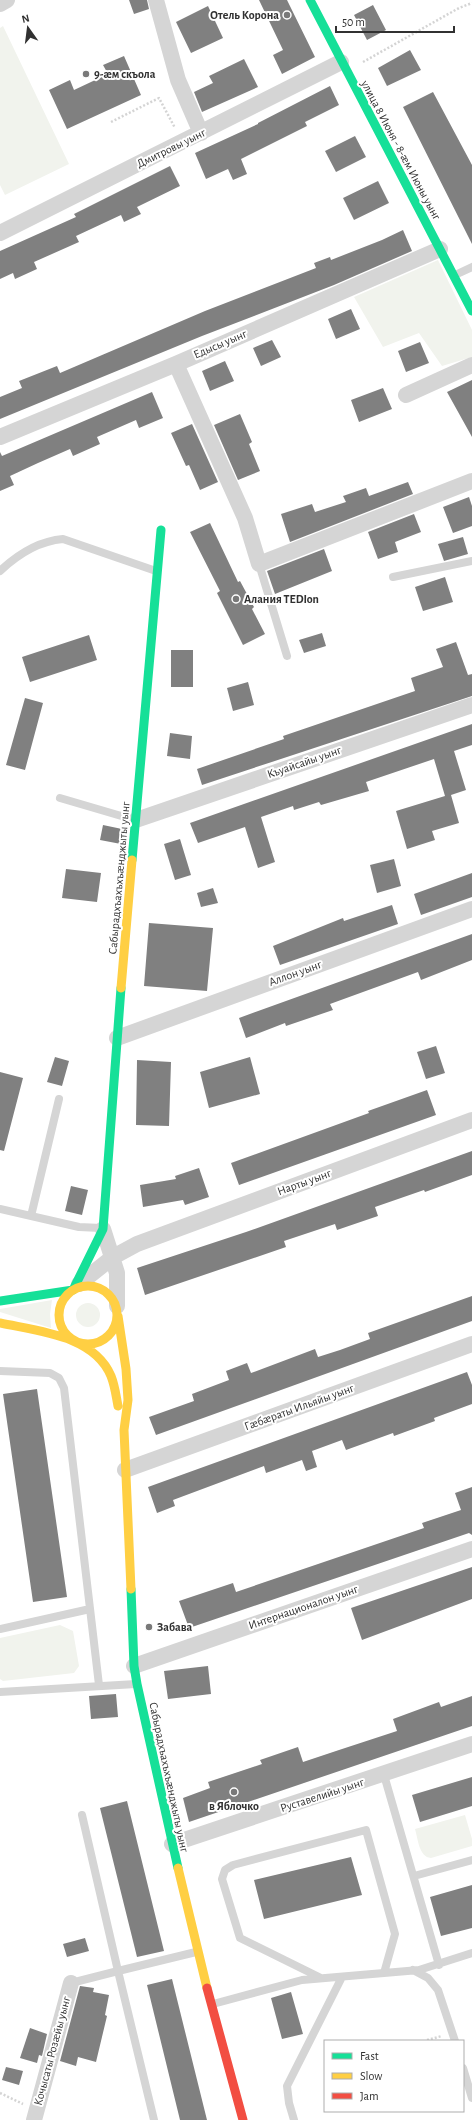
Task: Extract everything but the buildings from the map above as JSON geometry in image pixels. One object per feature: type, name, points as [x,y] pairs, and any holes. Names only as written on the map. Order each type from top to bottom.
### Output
[{"type":"main road","name":"улица 8 Июня - 8-ӕм Июны уынг","points":[[310,0],[343,67],[472,311]]},
{"type":"main road","name":"Сабырадхъахъхъæнджыты уынг","points":[[104,1229],[117,1038],[161,530]]},
{"type":"main road","points":[[71,1340],[64,1330],[60,1320],[59,1311],[62,1302],[73,1290],[104,1229]]},
{"type":"main road","points":[[0,1301],[73,1290],[84,1286],[94,1287],[110,1297],[117,1311],[116,1326],[104,1340],[93,1344],[0,1323]]},
{"type":"main road","name":"Сабырадхъахъхъæнджыты уынг","points":[[117,1311],[128,1400],[124,1430],[134,1666],[172,1844],[198,1952],[243,2120]]},
{"type":"main road","name":"Сабырадхъахъхъæнджыты уынг","points":[[71,1340],[98,1357],[111,1374],[124,1430]]},
{"type":"street","points":[[0,4],[6,0]]},
{"type":"street","points":[[156,0],[178,80],[201,133]]},
{"type":"street","name":"Дмитровы уынг","points":[[0,233],[182,142],[343,67]]},
{"type":"street","name":"Едысы уынг","points":[[0,437],[176,364],[440,249]]},
{"type":"street","points":[[176,364],[245,518],[259,564],[472,481]]},
{"type":"street","points":[[406,395],[472,365]]},
{"type":"street","name":"Къуайсайы уынг","points":[[136,820],[472,704]]},
{"type":"street","name":"Аллон уынг","points":[[117,1038],[472,909]]},
{"type":"street","name":"Нарты уынг","points":[[73,1290],[89,1275],[113,1257],[137,1244],[472,1120]]},
{"type":"street","points":[[104,1229],[117,1274],[117,1311]]},
{"type":"street","points":[[117,1274],[137,1244]]},
{"type":"street","name":"Гæбæраты Ильяйы уынг","points":[[125,1470],[472,1344]]},
{"type":"street","name":"Интернационалон уынг","points":[[134,1666],[472,1549]]},
{"type":"street","name":"Руставелийы уынг","points":[[172,1844],[384,1775],[472,1744]]},
{"type":"street","name":"Кочысаты Розæйы уынг","points":[[35,2115],[71,1983]]},
{"type":"lane","points":[[454,275],[472,267]]},
{"type":"lane","points":[[0,571],[9,563],[34,547],[50,540],[63,539],[157,572]]},
{"type":"lane","points":[[393,577],[472,561]]},
{"type":"lane","points":[[259,564],[287,656]]},
{"type":"lane","points":[[60,798],[136,820]]},
{"type":"lane","points":[[31,1216],[59,1099]]},
{"type":"lane","points":[[0,1209],[79,1227],[104,1229]]},
{"type":"lane","points":[[0,1371],[50,1373],[59,1378],[64,1388],[99,1685]]},
{"type":"lane","points":[[0,1629],[90,1609]]},
{"type":"lane","points":[[0,1692],[99,1685],[137,1684]]},
{"type":"lane","points":[[384,1775],[439,1965]]},
{"type":"lane","points":[[82,1815],[154,2120]]},
{"type":"lane","points":[[321,1978],[240,1938],[222,1879],[225,1870],[233,1865],[366,1830],[395,1934],[384,1973]]},
{"type":"lane","points":[[414,1876],[472,1860]]},
{"type":"lane","points":[[71,1983],[198,1952]]},
{"type":"lane","points":[[213,2004],[302,1980],[413,1970],[439,1965],[472,1953]]},
{"type":"lane","points":[[413,1970],[428,1978],[438,1990],[455,2040]]},
{"type":"lane","points":[[294,2120],[287,2086],[342,1976]]},
{"type":"lane","points":[[464,2071],[472,2098]]},
{"type":"path","points":[[343,67],[459,8],[472,3]]},
{"type":"path","points":[[111,122],[159,98],[182,142]]},
{"type":"path","points":[[0,2093],[35,2115]]},
{"type":"shaded area","points":[[3,26],[69,164],[5,195],[0,185],[0,28]]},
{"type":"shaded area","points":[[438,260],[472,330],[472,357],[442,366],[419,333],[383,347],[354,297]]},
{"type":"shaded area","points":[[52,1300],[50,1314],[51,1328],[0,1312],[0,1309]]},
{"type":"shaded area","points":[[88,1303],[97,1306],[100,1315],[97,1324],[88,1327],[79,1324],[76,1315],[79,1306]]},
{"type":"shaded area","points":[[60,1625],[73,1631],[79,1666],[74,1673],[3,1681],[0,1679],[0,1638]]},
{"type":"shaded area","points":[[465,1815],[472,1839],[472,1846],[431,1858],[427,1857],[421,1851],[415,1829]]},
{"type":"traffic: fast","points":[[310,0],[472,311]]},
{"type":"traffic: fast","points":[[132,860],[161,530]]},
{"type":"traffic: fast","points":[[0,1301],[73,1290],[103,1229],[121,988]]},
{"type":"traffic: fast","points":[[131,1589],[134,1666],[137,1684],[178,1868]]},
{"type":"traffic: slow","points":[[121,988],[132,860]]},
{"type":"traffic: slow","points":[[88,1286],[99,1288],[112,1299],[115,1304],[117,1315],[115,1326],[104,1339],[99,1342],[88,1344],[77,1342],[64,1331],[61,1326],[59,1315],[61,1304],[72,1291],[77,1288],[88,1286]]},
{"type":"traffic: slow","points":[[118,1316],[126,1369],[128,1400],[124,1430],[131,1589]]},
{"type":"traffic: slow","points":[[0,1323],[47,1332],[63,1337],[78,1343],[92,1352],[103,1362],[111,1376],[118,1406]]},
{"type":"traffic: slow","points":[[178,1868],[207,1988]]},
{"type":"traffic: jam","points":[[207,1988],[243,2120]]},
{"type":"place","name":"Отель Корона","points":[[287,15]]},
{"type":"place","name":"9-æм скъола","points":[[86,74]]},
{"type":"place","name":"Алания ТEDIon","points":[[236,599]]},
{"type":"place","name":"Забава","points":[[149,1627]]},
{"type":"place","name":"в Яблочко","points":[[234,1792]]}]
